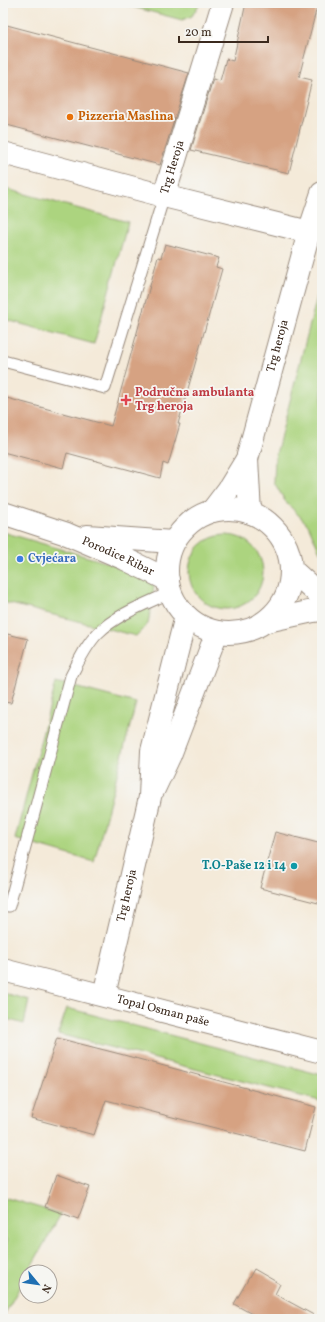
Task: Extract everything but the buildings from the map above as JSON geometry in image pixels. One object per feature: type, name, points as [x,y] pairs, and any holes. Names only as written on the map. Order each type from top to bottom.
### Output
[{"type":"street","name":"Trg Heroja","points":[[3,153],[164,196],[223,3]]},
{"type":"street","name":"Trg heroja","points":[[250,513],[248,459],[309,232],[322,193]]},
{"type":"street","points":[[164,196],[309,232]]},
{"type":"street","name":"Trg heroja","points":[[212,511],[228,490],[248,459]]},
{"type":"street","points":[[267,621],[282,602],[289,588],[289,554],[282,539],[272,526],[259,516],[229,508],[212,511],[194,519],[173,542],[167,567],[169,586],[177,605],[186,616],[201,626],[217,632],[232,633],[247,630],[267,621],[322,610]]},
{"type":"street","name":"Porodice Ribar","points":[[3,513],[68,535],[125,559],[169,586]]},
{"type":"street","name":"Porodice Ribar","points":[[68,535],[173,542]]},
{"type":"street","points":[[290,569],[322,596]]},
{"type":"street","name":"Trg heroja","points":[[104,995],[150,797],[152,751],[186,616]]},
{"type":"street","name":"Trg heroja","points":[[150,797],[170,755],[217,632]]},
{"type":"street","name":"Topal Osman paše","points":[[3,970],[322,1052]]},
{"type":"lane","points":[[3,362],[105,388],[164,196]]},
{"type":"lane","points":[[3,905],[9,906],[71,676],[83,653],[98,633],[118,617],[169,586]]},
{"type":"green space","points":[[118,3],[200,3],[192,16],[182,20]]},
{"type":"green space","points":[[3,188],[128,222],[94,344],[3,319]]},
{"type":"green space","points":[[322,278],[322,554],[308,525],[285,501],[274,482],[275,458]]},
{"type":"green space","points":[[3,532],[149,575],[154,587],[148,624],[136,636],[3,602]]},
{"type":"green space","points":[[226,535],[247,541],[257,551],[263,572],[257,593],[247,603],[226,609],[205,603],[195,593],[189,572],[195,551],[205,541]]},
{"type":"green space","points":[[56,682],[136,703],[94,862],[15,839]]},
{"type":"green space","points":[[3,993],[29,1000],[24,1024],[3,1018]]},
{"type":"green space","points":[[67,1008],[322,1075],[322,1096],[320,1101],[58,1034]]},
{"type":"green space","points":[[3,1197],[61,1214],[33,1264],[18,1264],[18,1290],[3,1317],[3,1249],[8,1240],[3,1238]]},
{"type":"place","name":"Pizzeria Maslina","points":[[70,117]]},
{"type":"place","name":"Područna ambulanta Trg heroja","points":[[126,400]]},
{"type":"place","name":"Cvjećara","points":[[20,559]]},
{"type":"place","name":"T.O-Paše 12 i 14","points":[[294,866]]}]
